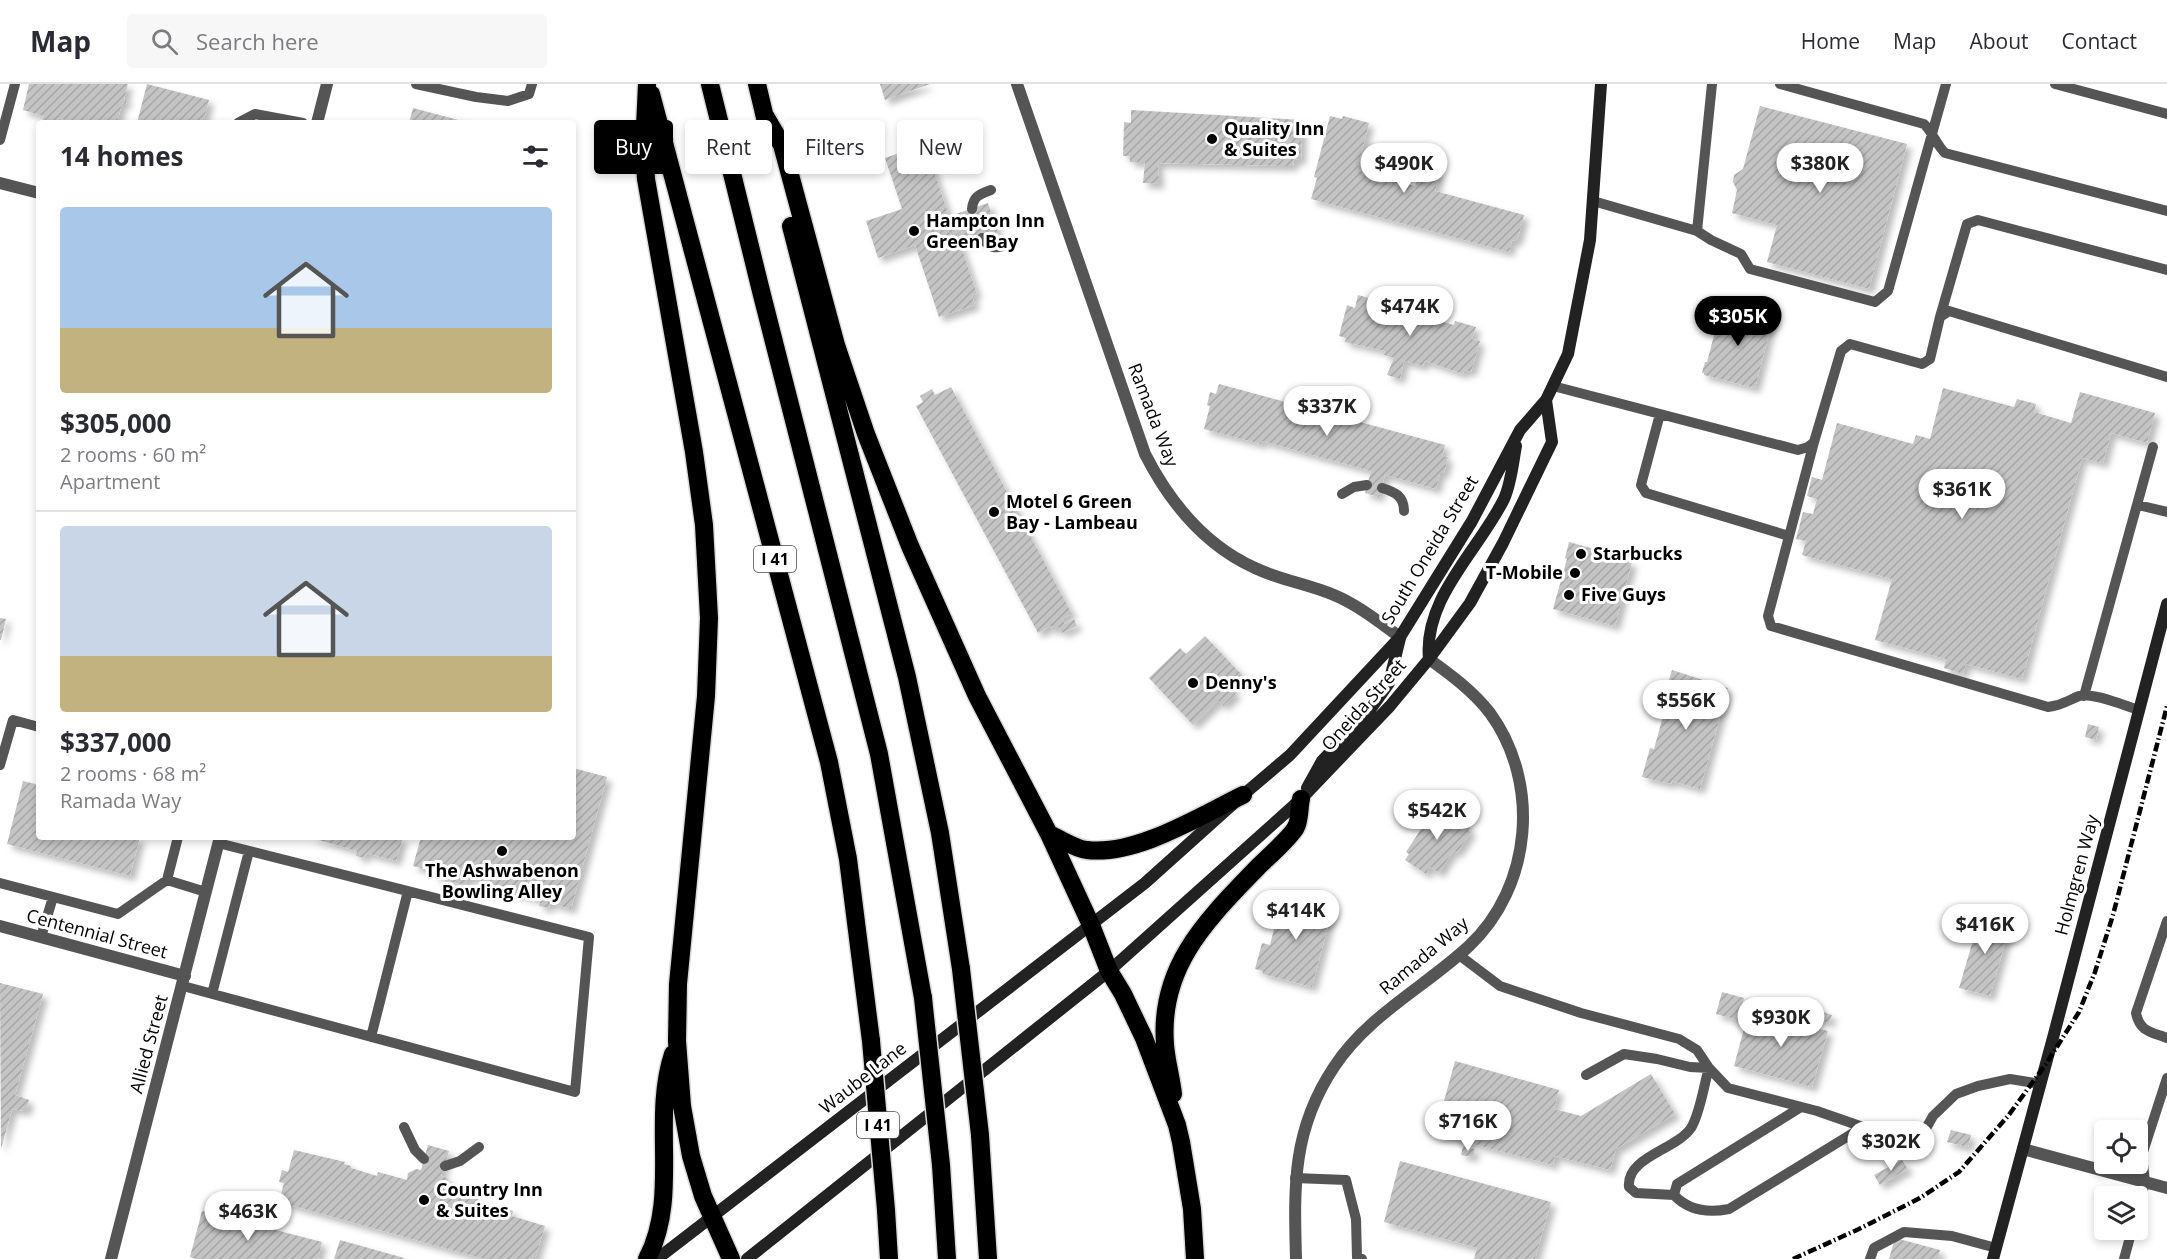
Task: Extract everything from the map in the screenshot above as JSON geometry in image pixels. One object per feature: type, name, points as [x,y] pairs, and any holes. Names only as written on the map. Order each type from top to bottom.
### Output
[{"type":"highway","name":"I 41","points":[[648,84],[829,762],[848,860],[871,1041],[889,1259]]},
{"type":"highway","points":[[648,84],[644,148],[646,179],[699,489],[709,594],[707,677],[678,984],[677,1041],[687,1143],[696,1176],[731,1259]]},
{"type":"highway","points":[[711,84],[762,295],[879,754],[923,998],[941,1165],[947,1259]]},
{"type":"highway","points":[[757,84],[826,365],[907,677],[940,833],[962,969],[980,1135],[988,1259]]},
{"type":"highway","points":[[764,114],[782,145],[836,345],[866,434],[906,536],[977,696],[1049,834],[1091,925],[1109,971],[1144,1038],[1177,1125]]},
{"type":"highway","points":[[1049,834],[1086,850],[1114,849],[1151,840],[1243,795]]},
{"type":"highway","points":[[1196,1259],[1190,1200],[1165,1035],[1169,993],[1187,948],[1228,899],[1296,827],[1301,800]]},
{"type":"highway","points":[[647,1259],[656,1239],[661,1218],[665,1084],[677,1041]]},
{"type":"street","points":[[318,120],[327,84]]},
{"type":"street","name":"Ramada Way","points":[[1017,84],[1145,454],[1158,480],[1176,506],[1197,529],[1226,552],[1255,568],[1333,594],[1359,607],[1400,637]]},
{"type":"street","name":"South Oneida Street","points":[[1091,925],[1145,883],[1290,755],[1400,637],[1472,521],[1520,430],[1546,400],[1568,354],[1590,240],[1601,84]]},
{"type":"street","points":[[0,183],[36,192]]},
{"type":"street","name":"Oneida Street","points":[[1109,971],[1301,800],[1390,706],[1429,658],[1470,603],[1503,543],[1552,442],[1546,400]]},
{"type":"street","points":[[1429,658],[1428,644],[1441,599],[1505,498],[1520,430]]},
{"type":"street","name":"Holmgren Way","points":[[1994,1253],[2041,1084],[2167,604]]},
{"type":"street","points":[[1301,800],[1322,761],[1367,714],[1389,683],[1400,637]]},
{"type":"street","name":"Ramada Way","points":[[1296,1259],[1295,1178],[1300,1143],[1308,1116],[1320,1090],[1334,1066],[1352,1043],[1375,1020],[1459,955],[1488,925],[1504,900],[1514,877],[1521,847],[1524,824],[1522,791],[1505,738],[1490,714],[1470,690],[1429,658]]},
{"type":"street","name":"Allied Street","points":[[111,1259],[219,840]]},
{"type":"street","name":"Waube Lane","points":[[657,1259],[1091,925]]},
{"type":"street","name":"Centennial Street","points":[[0,926],[184,981]]},
{"type":"street","points":[[747,1259],[1109,971]]},
{"type":"street","points":[[2023,1149],[2167,1188]]},
{"type":"lane","points":[[0,140],[15,84]]},
{"type":"lane","points":[[416,84],[476,97],[508,101],[529,94],[532,84]]},
{"type":"lane","points":[[1697,231],[1712,84]]},
{"type":"lane","points":[[1780,84],[1924,124],[1945,153],[2167,211]]},
{"type":"lane","points":[[1593,201],[1697,231],[1741,254],[1750,269],[1875,302],[1888,291],[1946,84]]},
{"type":"lane","points":[[2055,84],[2167,114]]},
{"type":"lane","points":[[244,120],[255,114],[287,120]]},
{"type":"lane","points":[[972,209],[978,194],[991,190]]},
{"type":"lane","points":[[2139,710],[2089,695],[2063,705],[2048,707],[1771,626],[1768,616],[1814,442],[1841,351],[1850,344],[1922,364],[1930,359],[1967,224],[1978,220],[2167,270]]},
{"type":"lane","points":[[982,238],[988,246],[997,248],[1010,244]]},
{"type":"lane","points":[[1940,317],[1949,312],[2166,373]]},
{"type":"lane","points":[[1553,386],[1798,450],[1814,442]]},
{"type":"lane","points":[[1660,414],[1641,485],[1646,493],[1789,536]]},
{"type":"lane","points":[[2084,696],[2153,447]]},
{"type":"lane","points":[[1342,494],[1354,487],[1367,485]]},
{"type":"lane","points":[[1382,488],[1400,496],[1404,502],[1404,511]]},
{"type":"lane","points":[[2138,504],[2167,512]]},
{"type":"lane","points":[[0,765],[13,720],[36,726]]},
{"type":"lane","points":[[0,883],[118,914],[167,880],[177,840]]},
{"type":"lane","points":[[184,981],[212,994],[575,1092],[589,937],[249,851],[219,840]]},
{"type":"lane","points":[[212,994],[249,851]]},
{"type":"lane","points":[[167,880],[206,892]]},
{"type":"lane","points":[[370,1037],[408,891]]},
{"type":"lane","points":[[41,937],[53,897]]},
{"type":"lane","points":[[2167,921],[2136,1013],[2143,1029],[2167,1038]]},
{"type":"lane","points":[[1459,955],[1500,986],[1581,1013],[1679,1040],[1697,1050],[1709,1068],[1728,1088],[1817,1111],[1863,1127],[1890,1143],[1914,1145],[1933,1116],[1956,1094],[1978,1086],[2010,1079],[2041,1084]]},
{"type":"lane","points":[[1586,1075],[1624,1054],[1690,1067],[1709,1068]]},
{"type":"lane","points":[[1709,1068],[1692,1127],[1681,1139],[1631,1171],[1628,1178],[1629,1186],[1636,1193],[1674,1195],[1682,1204],[1711,1212],[1729,1209],[1863,1127]]},
{"type":"lane","points":[[2144,1186],[2142,1155],[2167,1078]]},
{"type":"lane","points":[[1674,1195],[1677,1184],[1801,1107]]},
{"type":"lane","points":[[404,1127],[415,1150],[424,1159]]},
{"type":"lane","points":[[445,1166],[460,1161],[479,1147]]},
{"type":"lane","points":[[1295,1178],[1346,1180],[1356,1219],[1357,1257],[1362,1259]]},
{"type":"lane","points":[[1870,1259],[1874,1248],[1904,1232],[1952,1236],[1994,1253]]},
{"type":"lane","points":[[2124,1259],[2129,1240]]},
{"type":"building","points":[[29,84],[128,84],[124,99],[127,99],[126,104],[122,103],[118,120],[58,118],[57,120],[42,120],[43,116],[23,110]]},
{"type":"building","points":[[147,84],[209,100],[204,120],[138,120]]},
{"type":"building","points":[[880,84],[930,84],[885,100]]},
{"type":"building","points":[[1760,106],[1907,144],[1869,289],[1767,262],[1777,225],[1732,213],[1737,190],[1733,182],[1734,175],[1743,169]]},
{"type":"building","points":[[413,108],[458,120],[410,120]]},
{"type":"building","name":"Quality Inn & Suites","points":[[1131,110],[1302,120],[1301,160],[1294,159],[1293,166],[1158,163],[1159,184],[1143,183],[1145,162],[1130,162],[1130,156],[1123,156],[1124,122],[1131,123]]},
{"type":"building","points":[[1330,116],[1342,119],[1343,116],[1369,123],[1357,170],[1415,186],[1420,167],[1440,173],[1435,191],[1524,215],[1517,241],[1512,240],[1509,252],[1311,199],[1317,178],[1314,177]]},
{"type":"building","name":"Hampton Inn Green Bay","points":[[897,154],[897,174],[935,174],[951,222],[958,220],[956,214],[988,203],[998,233],[966,244],[961,230],[956,232],[977,294],[972,295],[975,305],[939,317],[915,245],[878,258],[866,221],[902,209],[885,158]]},
{"type":"building","points":[[1358,295],[1379,301],[1378,305],[1396,310],[1397,306],[1437,317],[1435,320],[1454,325],[1455,321],[1476,327],[1472,339],[1480,341],[1471,372],[1464,370],[1463,374],[1425,361],[1423,366],[1404,361],[1400,379],[1387,375],[1394,358],[1384,355],[1385,351],[1345,342],[1346,338],[1339,336],[1347,305],[1355,308]]},
{"type":"building","points":[[1722,305],[1773,318],[1755,388],[1702,373]]},
{"type":"building","points":[[1219,384],[1445,445],[1442,456],[1448,457],[1444,473],[1440,473],[1436,489],[1385,475],[1379,497],[1365,493],[1371,471],[1262,441],[1261,444],[1204,429],[1210,406],[1207,405],[1210,392],[1216,394]]},
{"type":"building","points":[[951,387],[1072,614],[1062,619],[1065,624],[1074,619],[1077,626],[1062,633],[1059,627],[1053,631],[1051,626],[1038,633],[916,406],[923,402],[920,396],[932,389],[935,395]]},
{"type":"building","points":[[1943,388],[2014,407],[2017,399],[2036,404],[2034,412],[2071,423],[2080,392],[2155,413],[2147,443],[2111,433],[2103,463],[2082,458],[2022,679],[1966,664],[1963,674],[1944,668],[1946,659],[1875,640],[1892,579],[1802,555],[1806,541],[1796,539],[1803,512],[1813,514],[1817,499],[1807,496],[1812,477],[1822,480],[1837,423],[1913,444],[1916,435],[1930,439]]},
{"type":"building","points":[[1569,542],[1594,549],[1593,552],[1632,562],[1615,626],[1553,609],[1567,559],[1565,558]]},
{"type":"building","points":[[0,618],[6,619],[1,640],[0,640]]},
{"type":"building","name":"Denny's","points":[[1205,636],[1242,675],[1230,687],[1236,694],[1223,706],[1218,701],[1193,725],[1149,678],[1180,648],[1186,654]]},
{"type":"building","points":[[1672,670],[1728,688],[1700,789],[1672,781],[1671,784],[1642,777],[1650,748],[1654,749],[1668,698],[1664,697]]},
{"type":"building","points":[[2088,724],[2099,727],[2096,740],[2085,737]]},
{"type":"building","name":"The Ashwabenon Bowling Alley","points":[[576,769],[607,777],[571,909],[550,903],[549,908],[539,906],[541,900],[482,885],[483,882],[472,877],[465,885],[436,878],[437,872],[413,866],[420,840],[576,840]]},
{"type":"building","points":[[23,781],[36,784],[36,840],[139,840],[130,876],[7,844]]},
{"type":"building","points":[[1436,806],[1470,828],[1468,830],[1471,832],[1457,853],[1454,850],[1439,873],[1430,867],[1426,874],[1405,860],[1409,854],[1406,852]]},
{"type":"building","name":"The Ashwabenon Bowling Alley","points":[[318,840],[402,840],[396,861],[366,853],[364,858],[356,856],[357,851]]},
{"type":"building","points":[[1283,894],[1333,907],[1312,987],[1263,974],[1263,971],[1255,969],[1262,943],[1270,945]]},
{"type":"building","points":[[1981,913],[2011,922],[1990,996],[1959,988]]},
{"type":"building","points":[[0,983],[43,994],[15,1095],[29,1100],[26,1111],[12,1109],[1,1149]]},
{"type":"building","points":[[1722,992],[1744,998],[1738,1020],[1716,1014]]},
{"type":"building","points":[[1807,1007],[1832,1015],[1829,1023],[1805,1015]]},
{"type":"building","points":[[1749,1010],[1828,1031],[1812,1087],[1734,1066]]},
{"type":"building","points":[[1455,1061],[1559,1090],[1554,1109],[1581,1116],[1651,1074],[1675,1114],[1616,1149],[1610,1170],[1555,1156],[1553,1165],[1435,1134]]},
{"type":"building","points":[[1951,1130],[1971,1135],[1968,1147],[1947,1142]]},
{"type":"building","points":[[428,1145],[449,1151],[441,1176],[447,1178],[451,1185],[449,1191],[478,1199],[477,1203],[513,1211],[512,1216],[545,1226],[535,1259],[484,1259],[279,1202],[284,1183],[279,1182],[282,1170],[288,1172],[294,1150],[345,1162],[344,1164],[351,1168],[377,1176],[378,1172],[407,1180],[408,1173],[416,1169],[421,1170]]},
{"type":"building","points":[[1463,1146],[1475,1149],[1473,1157],[1461,1155]]},
{"type":"building","points":[[1902,1160],[1908,1169],[1880,1185],[1874,1175]]},
{"type":"building","points":[[1400,1161],[1551,1202],[1535,1259],[1474,1259],[1477,1248],[1384,1222]]},
{"type":"building","points":[[202,1211],[322,1242],[318,1259],[196,1259],[190,1257]]},
{"type":"building","points":[[1895,1238],[1940,1250],[1938,1259],[1889,1259]]},
{"type":"building","points":[[340,1240],[404,1258],[404,1259],[334,1259]]},
{"type":"railway","points":[[1793,1259],[1920,1198],[1959,1172],[2008,1116],[2046,1064],[2079,1012],[2095,972],[2113,915],[2167,706]]},
{"type":"place","name":"Quality Inn & Suites","points":[[1212,139]]},
{"type":"place","name":"Hampton Inn Green Bay","points":[[914,231]]},
{"type":"place","name":"Motel 6 Green Bay - Lambeau","points":[[994,512]]},
{"type":"place","name":"Starbucks","points":[[1581,554]]},
{"type":"place","name":"T-Mobile","points":[[1575,573]]},
{"type":"place","name":"Five Guys","points":[[1569,595]]},
{"type":"place","name":"Denny's","points":[[1193,683]]},
{"type":"place","name":"The Ashwabenon Bowling Alley","points":[[502,851]]},
{"type":"place","name":"Country Inn & Suites","points":[[424,1200]]}]
